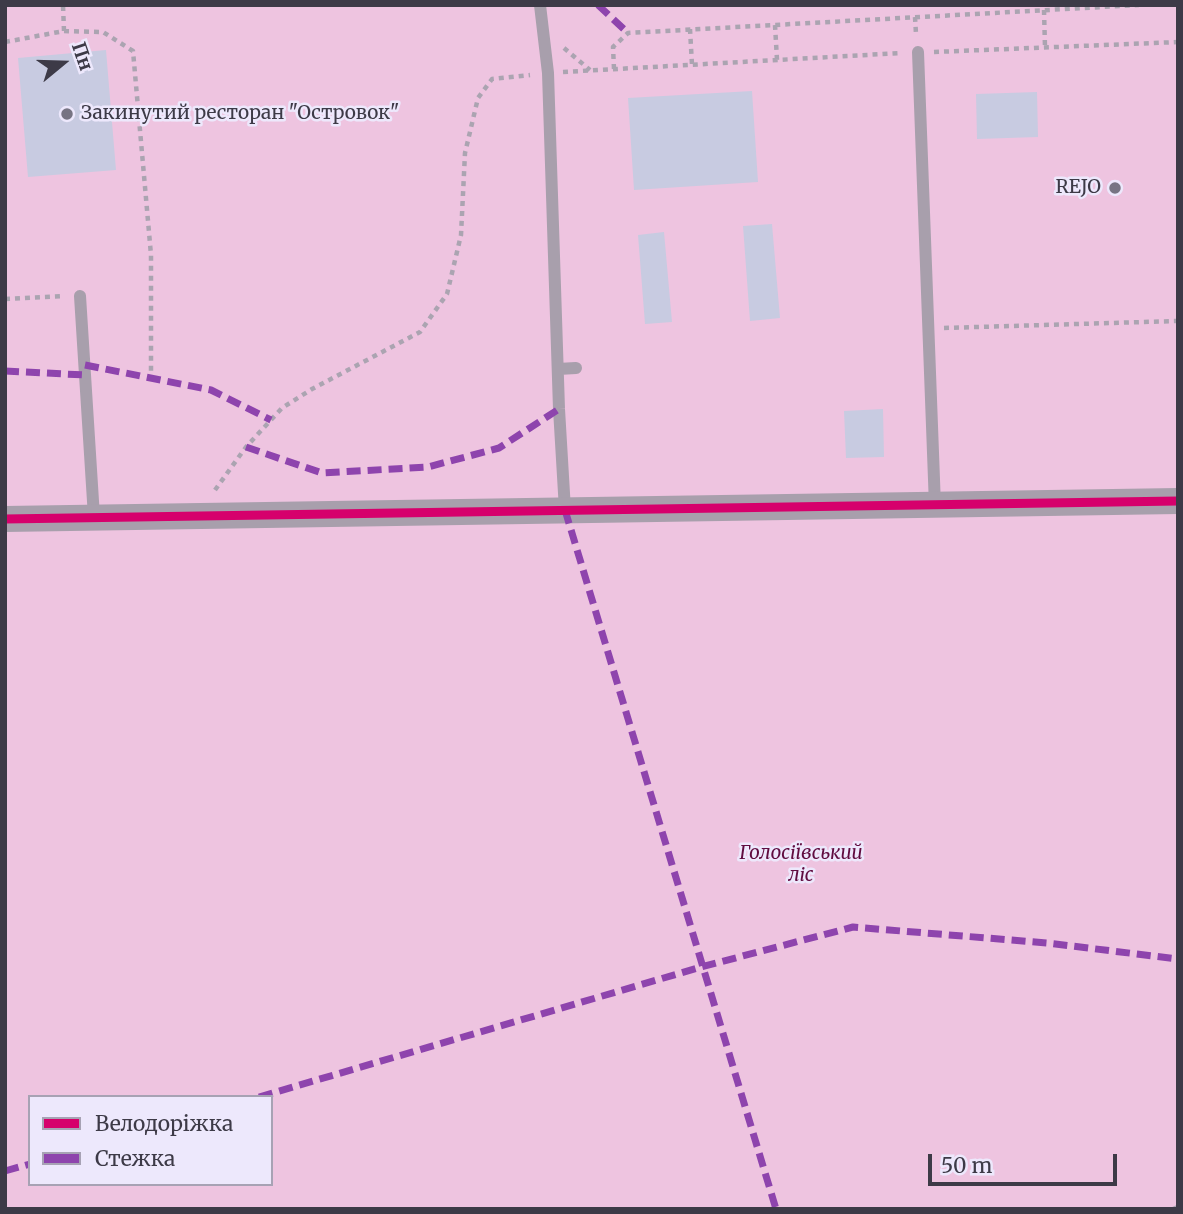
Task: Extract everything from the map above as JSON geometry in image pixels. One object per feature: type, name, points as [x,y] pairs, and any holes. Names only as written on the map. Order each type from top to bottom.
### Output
[{"type":"street","points":[[5,519],[1178,501]]},
{"type":"lane","points":[[540,5],[548,73],[565,510]]},
{"type":"lane","points":[[918,52],[935,506]]},
{"type":"lane","points":[[80,296],[94,517]]},
{"type":"lane","points":[[558,369],[576,368]]},
{"type":"path","points":[[63,5],[64,31]]},
{"type":"path","points":[[614,69],[613,47],[628,33],[1139,5]]},
{"type":"path","points":[[1044,10],[1045,47]]},
{"type":"path","points":[[775,25],[777,60]]},
{"type":"path","points":[[690,29],[692,65]]},
{"type":"path","points":[[5,41],[64,31],[103,32],[133,51],[151,255],[151,377]]},
{"type":"path","points":[[580,71],[918,52],[1178,42]]},
{"type":"path","points":[[198,515],[246,447],[282,408],[312,389],[420,332],[447,294],[461,235],[465,153],[478,98],[492,79],[548,73]]},
{"type":"path","points":[[5,299],[80,296]]},
{"type":"path","points":[[927,329],[1178,321]]},
{"type":"path","points":[[1173,1209],[1178,1207]]},
{"type":"green space","name":"Голосіївський ліс","points":[[5,5],[1178,5],[1178,1209],[5,1209]]},
{"type":"building","name":"Закинутий ресторан \"Островок\"","points":[[106,50],[116,170],[28,177],[18,58]]},
{"type":"building","points":[[752,91],[758,182],[634,190],[628,98]]},
{"type":"building","name":"REJO","points":[[1037,92],[1038,137],[977,139],[976,94]]},
{"type":"building","points":[[772,224],[780,318],[750,321],[743,226]]},
{"type":"building","points":[[664,232],[672,322],[645,324],[638,235]]},
{"type":"building","points":[[883,409],[884,457],[846,458],[844,411]]},
{"type":"marked path","points":[[598,5],[628,33]]},
{"type":"marked path","points":[[85,365],[211,390],[271,420]]},
{"type":"marked path","points":[[5,371],[85,375]]},
{"type":"marked path","points":[[246,447],[322,473],[428,467],[499,448],[559,409]]},
{"type":"marked path","points":[[565,510],[776,1209]]},
{"type":"marked path","points":[[266,1095],[701,967],[853,927],[1047,943],[1178,959]]},
{"type":"marked path","points":[[5,1171],[28,1165]]},
{"type":"cycle path","points":[[5,519],[1178,501]]},
{"type":"place","name":"Закинутий ресторан \"Островок\"","points":[[67,114]]},
{"type":"place","name":"REJO","points":[[1115,188]]}]
